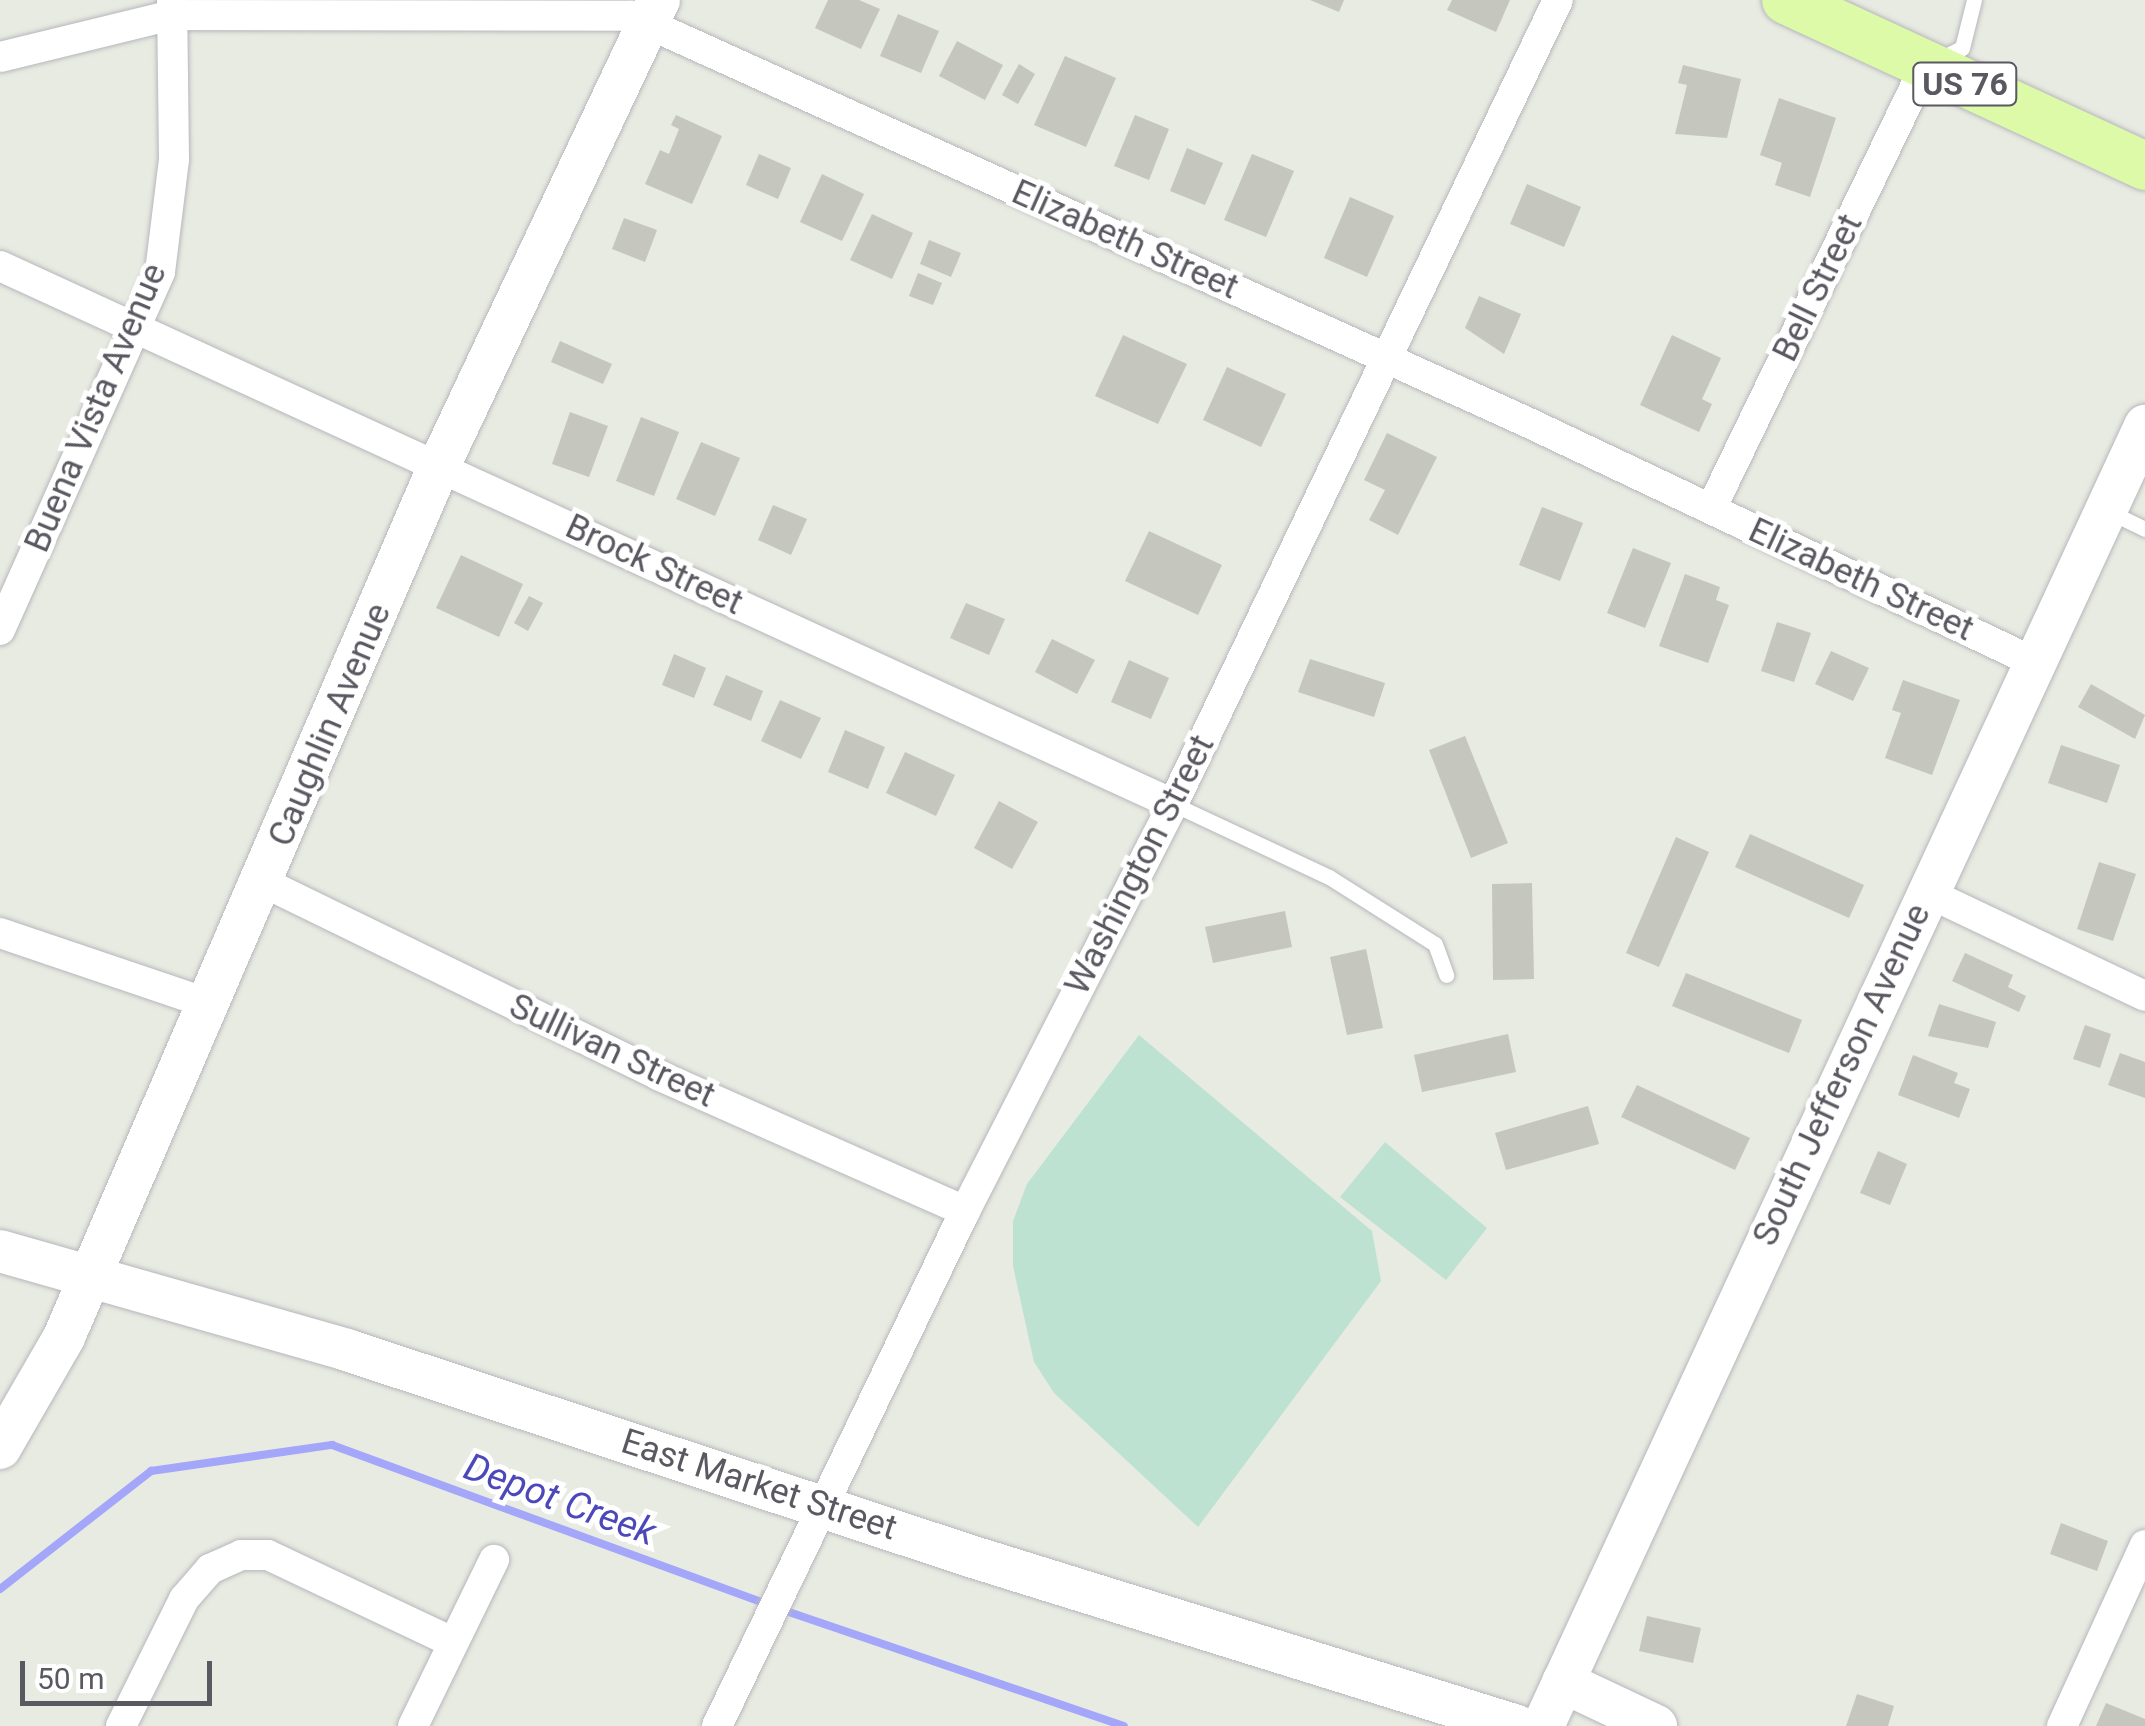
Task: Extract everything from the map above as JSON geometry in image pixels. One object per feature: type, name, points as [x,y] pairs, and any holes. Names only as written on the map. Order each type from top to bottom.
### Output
[{"type":"main road","name":"US 76","points":[[1786,0],[2145,166]]},
{"type":"street","name":"Washington Street","points":[[716,1726],[828,1506],[965,1211],[1173,804],[1558,0]]},
{"type":"street","name":"Elizabeth Street","points":[[0,58],[172,8],[631,16],[654,12],[2034,662]]},
{"type":"street","name":"Buena Vista Avenue","points":[[0,630],[12,574],[134,329],[162,253],[174,160],[172,8]]},
{"type":"street","name":"Caughlin Avenue","points":[[0,1448],[91,1276],[439,466],[654,12]]},
{"type":"street","name":"Bell Street","points":[[1711,509],[1925,67]]},
{"type":"street","name":"Brock Street","points":[[0,266],[1173,804]]},
{"type":"street","name":"South Jefferson Avenue","points":[[1543,1726],[2145,426]]},
{"type":"street","name":"Sullivan Street","points":[[263,882],[658,1075],[965,1211]]},
{"type":"street","points":[[1926,892],[2145,996]]},
{"type":"street","points":[[0,933],[210,1004]]},
{"type":"street","name":"East Market Street","points":[[0,1251],[346,1350],[1517,1726]]},
{"type":"street","points":[[2062,1726],[2145,1545]]},
{"type":"street","points":[[122,1726],[184,1600],[210,1568],[241,1555],[268,1556],[450,1641]]},
{"type":"street","points":[[413,1726],[450,1641],[494,1560]]},
{"type":"street","points":[[1563,1682],[1656,1726]]},
{"type":"lane","points":[[1925,67],[1962,48],[1974,0]]},
{"type":"lane","points":[[2106,510],[2145,529]]},
{"type":"lane","points":[[1173,804],[1344,886],[1436,944],[1446,975]]},
{"type":"green space","points":[[1139,1035],[1372,1231],[1381,1281],[1198,1527],[1054,1393],[1034,1362],[1013,1266],[1013,1221],[1027,1184]]},
{"type":"green space","points":[[1385,1142],[1487,1228],[1446,1280],[1340,1197]]},
{"type":"building","points":[[828,0],[859,0],[880,9],[861,49],[815,28]]},
{"type":"building","points":[[1310,0],[1344,0],[1339,12]]},
{"type":"building","points":[[1452,0],[1510,0],[1496,32],[1447,10]]},
{"type":"building","points":[[898,14],[939,31],[921,73],[880,56]]},
{"type":"building","points":[[957,41],[1003,65],[985,100],[939,76]]},
{"type":"building","points":[[1065,56],[1116,78],[1086,147],[1034,125]]},
{"type":"building","points":[[1019,64],[1035,74],[1018,104],[1002,95]]},
{"type":"building","points":[[1683,65],[1741,79],[1727,138],[1675,134],[1687,85],[1678,83]]},
{"type":"building","points":[[1779,98],[1836,118],[1810,197],[1775,185],[1782,163],[1760,155]]},
{"type":"building","points":[[676,115],[722,136],[692,204],[645,184],[660,150],[669,154],[679,129],[671,125]]},
{"type":"building","points":[[1135,115],[1169,129],[1149,180],[1114,166]]},
{"type":"building","points":[[1187,148],[1223,163],[1205,205],[1170,191]]},
{"type":"building","points":[[759,154],[791,168],[778,199],[746,185]]},
{"type":"building","points":[[1252,154],[1294,171],[1266,237],[1224,220]]},
{"type":"building","points":[[822,174],[864,194],[842,241],[800,222]]},
{"type":"building","points":[[1527,184],[1581,207],[1564,247],[1510,224]]},
{"type":"building","points":[[1350,197],[1394,216],[1367,277],[1324,258]]},
{"type":"building","points":[[872,214],[913,233],[892,279],[850,260]]},
{"type":"building","points":[[624,218],[657,230],[645,262],[612,249]]},
{"type":"building","points":[[929,240],[961,253],[951,277],[920,264]]},
{"type":"building","points":[[918,273],[942,283],[933,305],[909,296]]},
{"type":"building","points":[[1479,296],[1521,314],[1504,354],[1465,328]]},
{"type":"building","points":[[1123,335],[1187,364],[1158,424],[1095,396]]},
{"type":"building","points":[[1672,335],[1721,358],[1702,399],[1712,404],[1699,432],[1640,405]]},
{"type":"building","points":[[560,341],[612,364],[603,384],[551,362]]},
{"type":"building","points":[[1227,367],[1286,394],[1261,447],[1203,420]]},
{"type":"building","points":[[570,412],[608,426],[589,477],[552,464]]},
{"type":"building","points":[[641,417],[679,432],[654,496],[616,481]]},
{"type":"building","points":[[1387,433],[1437,457],[1398,535],[1369,520],[1385,490],[1364,480]]},
{"type":"building","points":[[701,442],[740,458],[715,516],[676,499]]},
{"type":"building","points":[[773,505],[807,519],[791,555],[758,540]]},
{"type":"building","points":[[1542,507],[1583,523],[1560,581],[1519,565]]},
{"type":"building","points":[[1149,531],[1222,565],[1198,615],[1125,581]]},
{"type":"building","points":[[1633,548],[1671,563],[1645,628],[1607,613]]},
{"type":"building","points":[[461,555],[523,584],[499,637],[436,608]]},
{"type":"building","points":[[1685,574],[1720,587],[1716,600],[1729,605],[1708,663],[1659,646]]},
{"type":"building","points":[[529,596],[543,603],[528,631],[514,623]]},
{"type":"building","points":[[966,603],[1005,619],[989,655],[950,638]]},
{"type":"building","points":[[1777,622],[1811,633],[1794,682],[1761,671]]},
{"type":"building","points":[[1052,639],[1095,660],[1077,694],[1035,672]]},
{"type":"building","points":[[1831,651],[1869,668],[1853,701],[1815,684]]},
{"type":"building","points":[[674,654],[706,668],[694,698],[662,685]]},
{"type":"building","points":[[1310,659],[1385,683],[1374,717],[1298,692]]},
{"type":"building","points":[[1129,660],[1169,678],[1151,719],[1111,702]]},
{"type":"building","points":[[726,675],[763,691],[751,721],[713,705]]},
{"type":"building","points":[[1903,680],[1960,700],[1932,775],[1885,758],[1901,713],[1892,710]]},
{"type":"building","points":[[2091,684],[2145,715],[2135,739],[2078,707]]},
{"type":"building","points":[[780,700],[821,718],[801,759],[761,741]]},
{"type":"building","points":[[845,730],[885,747],[868,789],[828,772]]},
{"type":"building","points":[[1465,736],[1508,843],[1471,858],[1429,750]]},
{"type":"building","points":[[2061,745],[2120,765],[2107,803],[2048,783]]},
{"type":"building","points":[[905,752],[955,775],[936,816],[886,793]]},
{"type":"building","points":[[999,801],[1038,822],[1012,869],[974,848]]},
{"type":"building","points":[[1750,834],[1864,885],[1849,918],[1735,867]]},
{"type":"building","points":[[1676,837],[1709,852],[1659,967],[1626,953]]},
{"type":"building","points":[[2099,862],[2136,874],[2113,941],[2077,929]]},
{"type":"building","points":[[1532,883],[1534,979],[1493,980],[1492,884]]},
{"type":"building","points":[[1285,911],[1292,947],[1213,963],[1205,927]]},
{"type":"building","points":[[1366,949],[1383,1028],[1347,1035],[1330,957]]},
{"type":"building","points":[[1965,953],[2013,975],[2008,987],[2026,996],[2019,1012],[1952,981]]},
{"type":"building","points":[[1686,973],[1802,1020],[1789,1053],[1672,1006]]},
{"type":"building","points":[[1939,1004],[1996,1022],[1988,1048],[1928,1036]]},
{"type":"building","points":[[2085,1025],[2111,1034],[2100,1068],[2073,1059]]},
{"type":"building","points":[[1508,1034],[1516,1072],[1422,1092],[1414,1055]]},
{"type":"building","points":[[2120,1053],[2145,1062],[2145,1098],[2108,1085]]},
{"type":"building","points":[[1913,1055],[1958,1073],[1954,1083],[1970,1089],[1959,1118],[1898,1095]]},
{"type":"building","points":[[1637,1085],[1750,1138],[1735,1170],[1621,1117]]},
{"type":"building","points":[[1588,1106],[1599,1144],[1506,1170],[1495,1133]]},
{"type":"building","points":[[1878,1151],[1907,1164],[1890,1205],[1860,1193]]},
{"type":"building","points":[[2061,1523],[2108,1541],[2097,1571],[2050,1554]]},
{"type":"building","points":[[1647,1616],[1701,1628],[1693,1663],[1639,1651]]},
{"type":"building","points":[[1857,1694],[1894,1706],[1888,1726],[1846,1726]]},
{"type":"building","points":[[2106,1703],[2145,1719],[2145,1726],[2096,1726]]},
{"type":"waterway","name":"Depot Creek","points":[[0,1589],[151,1471],[332,1445],[770,1605]]},
{"type":"waterway","name":"Depot Creek","points":[[783,1610],[1124,1726]]}]
